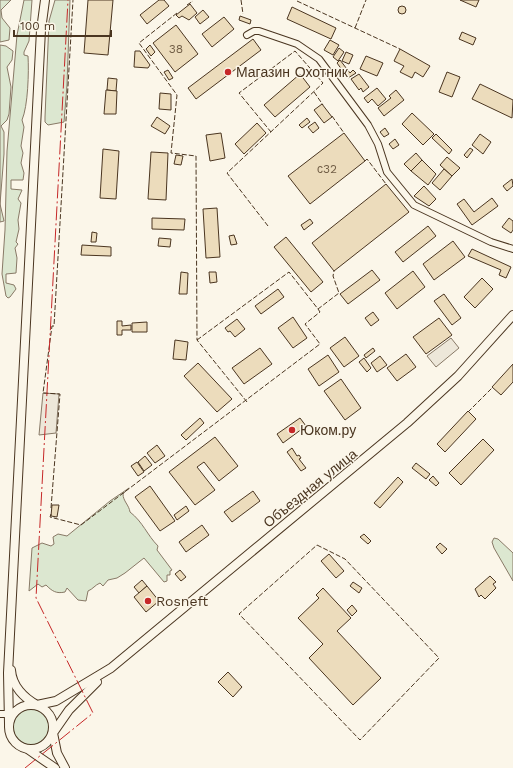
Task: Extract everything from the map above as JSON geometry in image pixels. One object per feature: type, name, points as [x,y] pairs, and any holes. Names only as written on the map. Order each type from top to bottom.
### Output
[{"type":"street","points":[[45,0],[41,30],[7,713],[10,733],[14,741],[55,768]]},
{"type":"street","points":[[248,35],[254,31],[290,41],[307,49],[319,59],[368,125],[378,144],[387,172],[414,205],[491,242],[513,249]]},
{"type":"street","name":"Объездная улица","points":[[110,668],[407,423],[458,376],[513,315]]},
{"type":"street","points":[[10,638],[11,673],[14,681],[21,693],[47,711],[52,717],[54,725],[53,733],[57,753],[65,768]]},
{"type":"street","points":[[7,713],[27,704],[37,705],[56,701],[110,668]]},
{"type":"street","points":[[29,750],[46,744],[69,710],[110,668]]},
{"type":"street","points":[[7,713],[9,724]]},
{"type":"green space","points":[[0,0],[11,0],[1,10],[2,18],[10,28],[9,40],[0,42]]},
{"type":"green space","points":[[24,0],[32,0],[29,41],[24,52],[24,55],[28,56],[28,89],[22,120],[24,127],[21,146],[23,153],[21,163],[24,173],[23,180],[11,180],[11,189],[22,190],[18,199],[21,203],[18,220],[19,229],[16,242],[18,244],[15,248],[17,258],[16,273],[6,274],[6,283],[14,285],[16,289],[8,298],[6,296],[2,274],[5,230],[7,151],[17,35]]},
{"type":"green space","points":[[55,0],[70,0],[67,85],[64,122],[48,125],[45,122],[45,117],[49,21]]},
{"type":"green space","points":[[0,45],[6,46],[13,51],[12,60],[7,67],[11,87],[9,114],[7,120],[1,126],[4,132],[4,154],[0,204]]},
{"type":"green space","points":[[0,204],[4,221],[0,222]]},
{"type":"green space","points":[[129,488],[123,494],[130,512],[158,546],[157,550],[172,570],[170,571],[170,575],[167,575],[167,581],[164,582],[144,558],[117,578],[108,580],[103,586],[100,583],[88,591],[86,601],[78,600],[67,588],[65,592],[59,593],[46,585],[42,587],[38,584],[29,591],[32,548],[42,543],[51,546],[54,544],[53,537],[58,534],[67,536],[110,501]]},
{"type":"green space","points":[[494,538],[498,539],[513,553],[513,581],[494,548],[492,542]]},
{"type":"green space","points":[[31,708],[41,711],[47,717],[50,727],[47,737],[41,743],[31,746],[21,743],[15,737],[12,727],[15,717],[21,711]]},
{"type":"shaded area","points":[[451,338],[459,348],[436,367],[427,356]]},
{"type":"shaded area","points":[[43,393],[59,394],[56,433],[39,435]]},
{"type":"building","points":[[88,0],[113,0],[108,55],[84,53]]},
{"type":"building","points":[[159,0],[164,0],[169,6],[147,24],[140,15]]},
{"type":"building","points":[[460,0],[479,0],[476,7]]},
{"type":"building","points":[[190,4],[197,13],[189,20],[182,16],[179,18],[176,15]]},
{"type":"building","points":[[402,6],[405,7],[405,13],[402,14],[399,13],[398,10],[399,7]]},
{"type":"building","points":[[292,7],[336,28],[331,39],[287,19]]},
{"type":"building","points":[[203,10],[209,17],[200,24],[195,17]]},
{"type":"building","points":[[240,16],[251,20],[250,24],[239,20]]},
{"type":"building","points":[[224,17],[234,29],[212,47],[202,34]]},
{"type":"building","points":[[176,25],[198,54],[175,72],[153,43]]},
{"type":"building","points":[[462,32],[476,38],[473,45],[459,39]]},
{"type":"building","points":[[253,39],[261,50],[196,99],[188,88]]},
{"type":"building","points":[[330,40],[339,45],[333,55],[324,50]]},
{"type":"building","points":[[150,45],[155,52],[151,56],[146,49]]},
{"type":"building","points":[[339,48],[344,52],[338,61],[333,57]]},
{"type":"building","points":[[400,49],[430,66],[423,77],[415,72],[412,78],[400,72],[404,66],[394,61]]},
{"type":"building","points":[[135,51],[140,51],[150,65],[148,68],[134,67]]},
{"type":"building","points":[[346,52],[353,55],[349,64],[342,61]]},
{"type":"building","points":[[366,56],[383,63],[377,76],[360,69]]},
{"type":"building","points":[[340,60],[350,73],[353,70],[356,73],[348,78],[337,63]]},
{"type":"building","points":[[168,70],[173,78],[169,80],[164,72]]},
{"type":"building","points":[[447,72],[460,77],[452,97],[439,92]]},
{"type":"building","points":[[300,74],[310,87],[275,117],[264,105]]},
{"type":"building","points":[[359,74],[369,87],[363,92],[361,88],[359,90],[351,79]]},
{"type":"building","points":[[108,78],[117,79],[116,91],[107,90]]},
{"type":"building","points":[[480,84],[513,100],[512,118],[472,99]]},
{"type":"building","points":[[377,88],[386,99],[378,106],[372,99],[368,103],[364,98]]},
{"type":"building","points":[[106,90],[117,91],[116,114],[104,114]]},
{"type":"building","points":[[396,90],[404,100],[384,116],[378,108],[391,98],[389,96]]},
{"type":"building","points":[[160,93],[171,94],[171,110],[159,109]]},
{"type":"building","points":[[322,104],[332,117],[324,123],[314,110]]},
{"type":"building","points":[[412,113],[434,134],[423,145],[402,124]]},
{"type":"building","points":[[157,117],[170,126],[165,134],[151,126]]},
{"type":"building","points":[[307,118],[310,122],[302,128],[299,125]]},
{"type":"building","points":[[315,122],[319,128],[313,133],[308,127]]},
{"type":"building","points":[[257,123],[266,133],[244,154],[235,144]]},
{"type":"building","points":[[385,128],[389,134],[384,137],[380,132]]},
{"type":"building","points":[[221,133],[225,158],[210,161],[206,135]]},
{"type":"building","points":[[344,133],[365,161],[310,204],[288,176]]},
{"type":"building","points":[[436,134],[452,150],[449,154],[432,138]]},
{"type":"building","points":[[480,134],[491,142],[483,154],[472,145]]},
{"type":"building","points":[[395,139],[399,145],[393,149],[389,144]]},
{"type":"building","points":[[470,148],[473,150],[467,158],[464,155]]},
{"type":"building","points":[[103,149],[119,151],[116,199],[100,198]]},
{"type":"building","points":[[151,152],[168,153],[166,200],[148,199]]},
{"type":"building","points":[[416,153],[422,160],[411,171],[404,164]]},
{"type":"building","points":[[176,155],[183,156],[181,165],[174,164]]},
{"type":"building","points":[[447,157],[460,168],[452,176],[440,165]]},
{"type":"building","points":[[422,160],[436,174],[428,185],[411,171]]},
{"type":"building","points":[[444,169],[452,176],[440,190],[432,183]]},
{"type":"building","points":[[512,179],[513,186],[507,191],[503,186]]},
{"type":"building","points":[[386,184],[409,212],[334,271],[312,243]]},
{"type":"building","points":[[424,186],[436,199],[429,206],[414,196]]},
{"type":"building","points":[[492,198],[498,206],[472,225],[457,204],[464,199],[474,212]]},
{"type":"building","points":[[217,208],[220,257],[206,258],[203,209]]},
{"type":"building","points":[[152,218],[185,219],[184,230],[152,229]]},
{"type":"building","points":[[509,218],[513,221],[513,230],[511,233],[502,227]]},
{"type":"building","points":[[310,219],[313,223],[304,230],[301,225]]},
{"type":"building","points":[[428,226],[436,236],[403,262],[395,252]]},
{"type":"building","points":[[92,232],[97,233],[96,242],[91,242]]},
{"type":"building","points":[[234,235],[237,244],[231,245],[229,236]]},
{"type":"building","points":[[286,237],[323,282],[311,292],[274,247]]},
{"type":"building","points":[[159,238],[171,239],[170,247],[158,246]]},
{"type":"building","points":[[453,241],[465,257],[434,280],[423,264]]},
{"type":"building","points":[[82,245],[111,247],[111,256],[81,255]]},
{"type":"building","points":[[472,249],[511,267],[506,278],[499,275],[501,270],[468,256]]},
{"type":"building","points":[[372,270],[380,280],[348,304],[340,294]]},
{"type":"building","points":[[413,271],[425,287],[397,309],[385,293]]},
{"type":"building","points":[[181,272],[188,273],[187,294],[179,294]]},
{"type":"building","points":[[209,272],[216,272],[217,282],[210,283]]},
{"type":"building","points":[[482,278],[493,289],[475,308],[464,297]]},
{"type":"building","points":[[278,289],[284,297],[261,314],[255,306]]},
{"type":"building","points":[[444,294],[461,318],[452,325],[434,301]]},
{"type":"building","points":[[373,312],[379,320],[371,326],[365,318]]},
{"type":"building","points":[[293,317],[307,338],[293,348],[278,328]]},
{"type":"building","points":[[439,318],[452,335],[426,354],[413,337]]},
{"type":"building","points":[[237,319],[245,329],[235,337],[225,328]]},
{"type":"building","points":[[117,321],[122,321],[122,326],[131,325],[131,330],[122,330],[122,335],[117,335]]},
{"type":"building","points":[[147,322],[147,332],[132,332],[132,323]]},
{"type":"building","points":[[345,337],[359,356],[344,367],[330,348]]},
{"type":"building","points":[[175,340],[188,342],[186,360],[173,359]]},
{"type":"building","points":[[260,348],[272,364],[244,384],[232,368]]},
{"type":"building","points":[[373,348],[375,351],[366,358],[364,355]]},
{"type":"building","points":[[406,354],[416,367],[397,381],[387,368]]},
{"type":"building","points":[[328,355],[339,372],[319,386],[308,369]]},
{"type":"building","points":[[380,356],[387,365],[377,372],[371,363]]},
{"type":"building","points":[[364,358],[371,368],[367,372],[359,362]]},
{"type":"building","points":[[198,363],[232,399],[217,412],[184,376]]},
{"type":"building","points":[[513,364],[513,382],[501,395],[492,387]]},
{"type":"building","points":[[341,379],[361,408],[345,420],[324,391]]},
{"type":"building","points":[[468,411],[476,419],[445,452],[437,444]]},
{"type":"building","points":[[200,418],[204,423],[186,440],[181,435]]},
{"type":"building","name":"Юком.ру","points":[[300,418],[306,426],[283,443],[277,434]]},
{"type":"building","points":[[215,437],[238,466],[219,481],[204,462],[197,467],[215,490],[195,505],[169,472]]},
{"type":"building","points":[[483,439],[494,450],[461,485],[449,473]]},
{"type":"building","points":[[157,445],[165,456],[155,463],[147,453]]},
{"type":"building","points":[[292,448],[297,456],[299,455],[301,458],[299,459],[306,468],[301,471],[287,452]]},
{"type":"building","points":[[145,456],[152,465],[144,471],[138,462]]},
{"type":"building","points":[[137,462],[144,472],[138,476],[131,466]]},
{"type":"building","points":[[416,463],[430,474],[426,479],[412,468]]},
{"type":"building","points":[[433,476],[439,483],[436,486],[429,480]]},
{"type":"building","points":[[398,477],[403,482],[380,508],[374,503]]},
{"type":"building","points":[[150,486],[175,521],[160,531],[135,497]]},
{"type":"building","points":[[253,491],[260,501],[232,522],[224,512]]},
{"type":"building","points":[[52,505],[59,505],[57,517],[51,516]]},
{"type":"building","points":[[186,506],[189,511],[177,520],[174,515]]},
{"type":"building","points":[[202,525],[209,535],[186,552],[179,542]]},
{"type":"building","points":[[364,534],[371,541],[368,544],[360,537]]},
{"type":"building","points":[[440,543],[447,549],[442,554],[436,547]]},
{"type":"building","points":[[329,554],[344,571],[336,578],[321,561]]},
{"type":"building","points":[[180,570],[186,577],[181,581],[175,574]]},
{"type":"building","points":[[490,576],[496,582],[493,584],[496,588],[485,599],[481,595],[479,597],[475,589]]},
{"type":"building","points":[[142,580],[147,586],[139,593],[134,587]]},
{"type":"building","points":[[353,582],[362,588],[359,593],[350,586]]},
{"type":"building","points":[[147,586],[159,601],[146,612],[134,597]]},
{"type":"building","points":[[323,588],[351,618],[337,631],[381,678],[353,705],[309,658],[323,644],[298,618],[319,598],[316,595]]},
{"type":"building","points":[[352,605],[357,611],[352,616],[347,610]]},
{"type":"building","points":[[228,672],[242,687],[233,697],[218,682]]},
{"type":"fence","points":[[51,508],[60,394],[43,393],[52,326],[54,326],[73,0]]},
{"type":"fence","points":[[241,0],[243,14]]},
{"type":"fence","points":[[355,28],[366,0]]},
{"type":"fence","points":[[187,5],[193,1]]},
{"type":"fence","points":[[297,1],[400,49]]},
{"type":"fence","points":[[177,13],[139,43],[177,95],[171,153],[196,156],[197,340],[247,402]]},
{"type":"fence","points":[[268,226],[227,173],[323,83],[295,51],[239,93],[271,132]]},
{"type":"fence","points":[[314,92],[323,105]]},
{"type":"fence","points":[[332,116],[344,133]]},
{"type":"fence","points":[[365,161],[367,159],[386,184]]},
{"type":"fence","points":[[197,340],[289,272],[318,309],[339,293],[333,276],[334,271]]},
{"type":"fence","points":[[51,514],[50,517],[81,525],[320,344],[305,324],[320,312],[318,309]]},
{"type":"fence","points":[[468,412],[492,388]]},
{"type":"fence","points":[[317,545],[345,559],[439,658],[360,740],[239,614],[317,545]]},
{"type":"power","points":[[25,768],[93,713],[36,598],[68,0]]},
{"type":"place","name":"Магазин Охотник","points":[[228,72]]},
{"type":"place","name":"Юком.ру","points":[[292,430]]},
{"type":"place","name":"Rosneft","points":[[148,601]]}]
